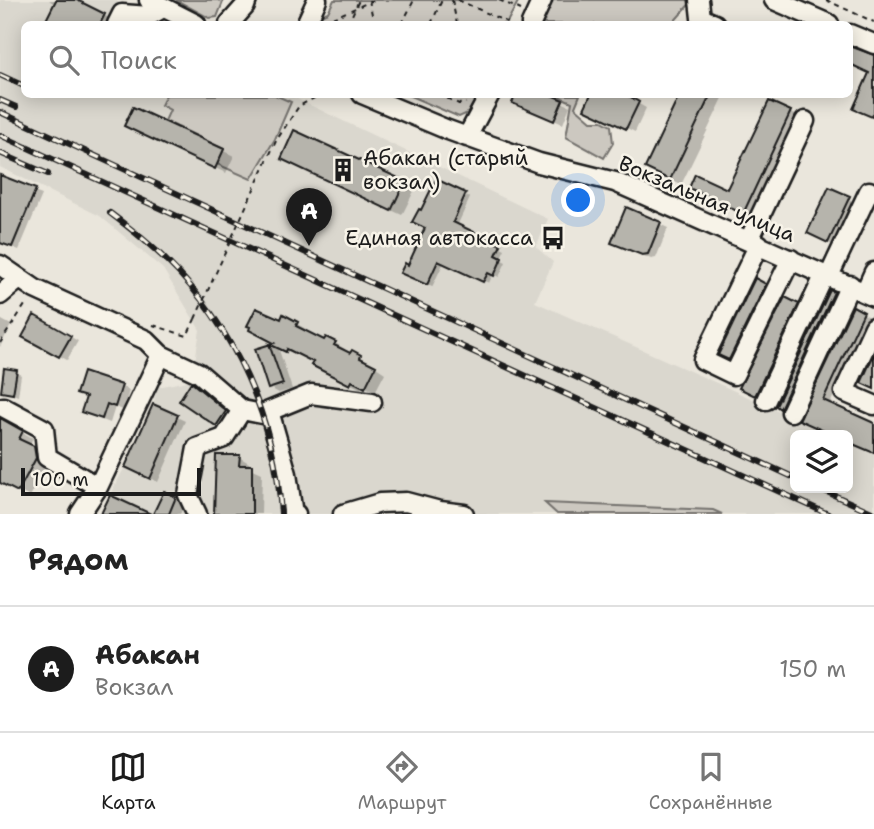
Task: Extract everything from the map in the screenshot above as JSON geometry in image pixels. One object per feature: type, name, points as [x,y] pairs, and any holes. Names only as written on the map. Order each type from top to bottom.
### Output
[{"type":"street","points":[[232,21],[247,0]]},
{"type":"street","points":[[307,21],[317,0]]},
{"type":"street","points":[[699,0],[701,18],[708,21]]},
{"type":"street","points":[[774,0],[818,21]]},
{"type":"street","points":[[118,21],[122,14],[149,16],[156,4],[190,21]]},
{"type":"street","points":[[853,36],[874,44]]},
{"type":"street","name":"Вокзальная улица","points":[[372,98],[539,163],[615,182],[863,291]]},
{"type":"street","points":[[467,137],[488,98]]},
{"type":"street","points":[[791,259],[734,375],[703,360],[806,121]]},
{"type":"street","points":[[766,400],[869,191]]},
{"type":"street","points":[[0,265],[35,289],[146,340],[161,355],[199,373],[242,410],[262,414],[311,394],[372,402]]},
{"type":"street","points":[[791,412],[874,272]]},
{"type":"street","points":[[0,295],[19,279]]},
{"type":"street","points":[[874,327],[845,392],[874,405]]},
{"type":"street","points":[[80,514],[98,487],[161,355]]},
{"type":"street","points":[[3,407],[44,429],[47,457],[98,487]]},
{"type":"street","points":[[197,514],[188,495],[197,448],[223,438],[242,410]]},
{"type":"street","points":[[269,411],[287,474],[293,514],[296,514]]},
{"type":"street","points":[[354,513],[380,503],[406,502],[464,514]]},
{"type":"path","points":[[350,21],[359,0]]},
{"type":"path","points":[[324,21],[374,0]]},
{"type":"path","points":[[404,21],[414,0]]},
{"type":"path","points":[[432,21],[442,0]]},
{"type":"path","points":[[452,0],[456,21]]},
{"type":"path","points":[[458,0],[500,21]]},
{"type":"path","points":[[499,0],[536,14]]},
{"type":"path","points":[[826,0],[874,22]]},
{"type":"path","points":[[369,1],[373,21]]},
{"type":"path","points":[[159,326],[187,336],[273,148],[299,106],[314,98]]},
{"type":"path","points":[[446,98],[459,104],[472,103]]},
{"type":"path","points":[[0,343],[35,289]]},
{"type":"shaded area","points":[[0,0],[114,0],[149,16],[146,21],[21,21],[21,98],[295,98],[548,219],[536,247],[553,262],[535,302],[822,430],[790,430],[790,493],[853,493],[853,444],[874,453],[874,514],[99,514],[125,467],[150,478],[178,415],[153,404],[158,387],[192,380],[200,330],[163,269],[100,216],[0,167]]},
{"type":"shaded area","points":[[176,0],[223,2],[217,17],[209,18]]},
{"type":"shaded area","points":[[334,0],[519,0],[508,21],[316,21],[318,16],[328,12]]},
{"type":"shaded area","points":[[542,0],[693,0],[675,21],[532,21]]},
{"type":"shaded area","points":[[164,98],[282,98],[291,102],[275,139],[251,179],[217,164],[224,149],[165,121],[170,110],[161,105]]},
{"type":"shaded area","points":[[415,98],[480,98],[470,112],[459,117]]},
{"type":"shaded area","points":[[563,98],[579,98],[575,107],[591,121],[602,121],[611,126],[613,143],[604,158],[566,137],[572,102]]},
{"type":"shaded area","points":[[545,503],[713,510],[722,514],[557,514]]},
{"type":"building","points":[[56,0],[77,0],[105,14],[102,21],[46,21]]},
{"type":"building","points":[[853,47],[874,55],[872,117],[853,109],[869,73],[853,65]]},
{"type":"building","points":[[514,98],[563,100],[554,121],[512,103]]},
{"type":"building","points":[[589,98],[632,98],[639,102],[626,129],[584,109]]},
{"type":"building","points":[[678,98],[709,98],[670,180],[645,168]]},
{"type":"building","points":[[769,101],[791,111],[743,214],[689,188],[695,174],[727,189]]},
{"type":"building","points":[[133,107],[224,149],[215,169],[124,126]]},
{"type":"building","name":"Абакан (старый вокзал)","points":[[294,130],[405,181],[391,211],[281,159]]},
{"type":"building","points":[[0,175],[36,189],[12,247],[0,243]]},
{"type":"building","points":[[436,179],[466,193],[453,222],[501,245],[496,255],[502,258],[494,276],[488,273],[483,282],[438,261],[427,285],[400,273],[405,263],[408,265],[425,228],[412,222]]},
{"type":"building","points":[[829,187],[850,196],[828,243],[807,233]]},
{"type":"building","points":[[626,207],[661,222],[648,254],[642,255],[611,243]]},
{"type":"building","points":[[755,278],[766,284],[729,360],[718,355]]},
{"type":"building","points":[[830,290],[834,292],[780,409],[776,406]]},
{"type":"building","points":[[785,297],[799,304],[755,396],[739,388]]},
{"type":"building","points":[[853,306],[864,312],[823,400],[874,423],[874,453],[853,444],[853,430],[822,430],[799,420]]},
{"type":"building","points":[[256,308],[281,319],[283,314],[298,322],[296,326],[324,340],[326,337],[336,342],[334,345],[350,353],[352,350],[361,355],[360,358],[376,366],[365,388],[352,381],[350,385],[311,365],[313,362],[270,344],[274,343],[249,330],[250,327],[247,326]]},
{"type":"building","points":[[34,315],[71,336],[59,357],[22,337]]},
{"type":"building","points":[[269,345],[283,384],[268,389],[255,349]]},
{"type":"building","points":[[874,354],[874,389],[861,383]]},
{"type":"building","points":[[4,368],[17,370],[13,394],[1,392]]},
{"type":"building","points":[[83,372],[122,385],[115,407],[107,404],[102,419],[81,412],[86,397],[76,394]]},
{"type":"building","points":[[191,382],[226,411],[216,426],[179,401]]},
{"type":"building","points":[[153,404],[178,415],[150,479],[125,467]]},
{"type":"building","points":[[0,418],[23,431],[19,439],[34,446],[36,458],[18,492],[0,483]]},
{"type":"building","points":[[216,455],[240,455],[239,465],[252,465],[252,514],[214,514]]},
{"type":"building","points":[[164,491],[176,497],[169,514],[153,514]]},
{"type":"building","points":[[110,495],[151,514],[101,514]]},
{"type":"railway","points":[[0,75],[21,85]]},
{"type":"railway","points":[[0,100],[16,107]]},
{"type":"railway","points":[[0,112],[790,476]]},
{"type":"railway","points":[[0,135],[828,514]]},
{"type":"railway","points":[[0,153],[48,174]]},
{"type":"railway","points":[[110,213],[153,248],[191,287],[231,345],[260,410],[270,444],[281,514]]},
{"type":"railway","points":[[829,493],[874,513]]},
{"type":"place","name":"Абакан (старый вокзал)","points":[[343,170]]},
{"type":"place","name":"Единая автокасса","points":[[553,238]]},
{"type":"place","name":"Абакан","points":[[309,246]]}]
